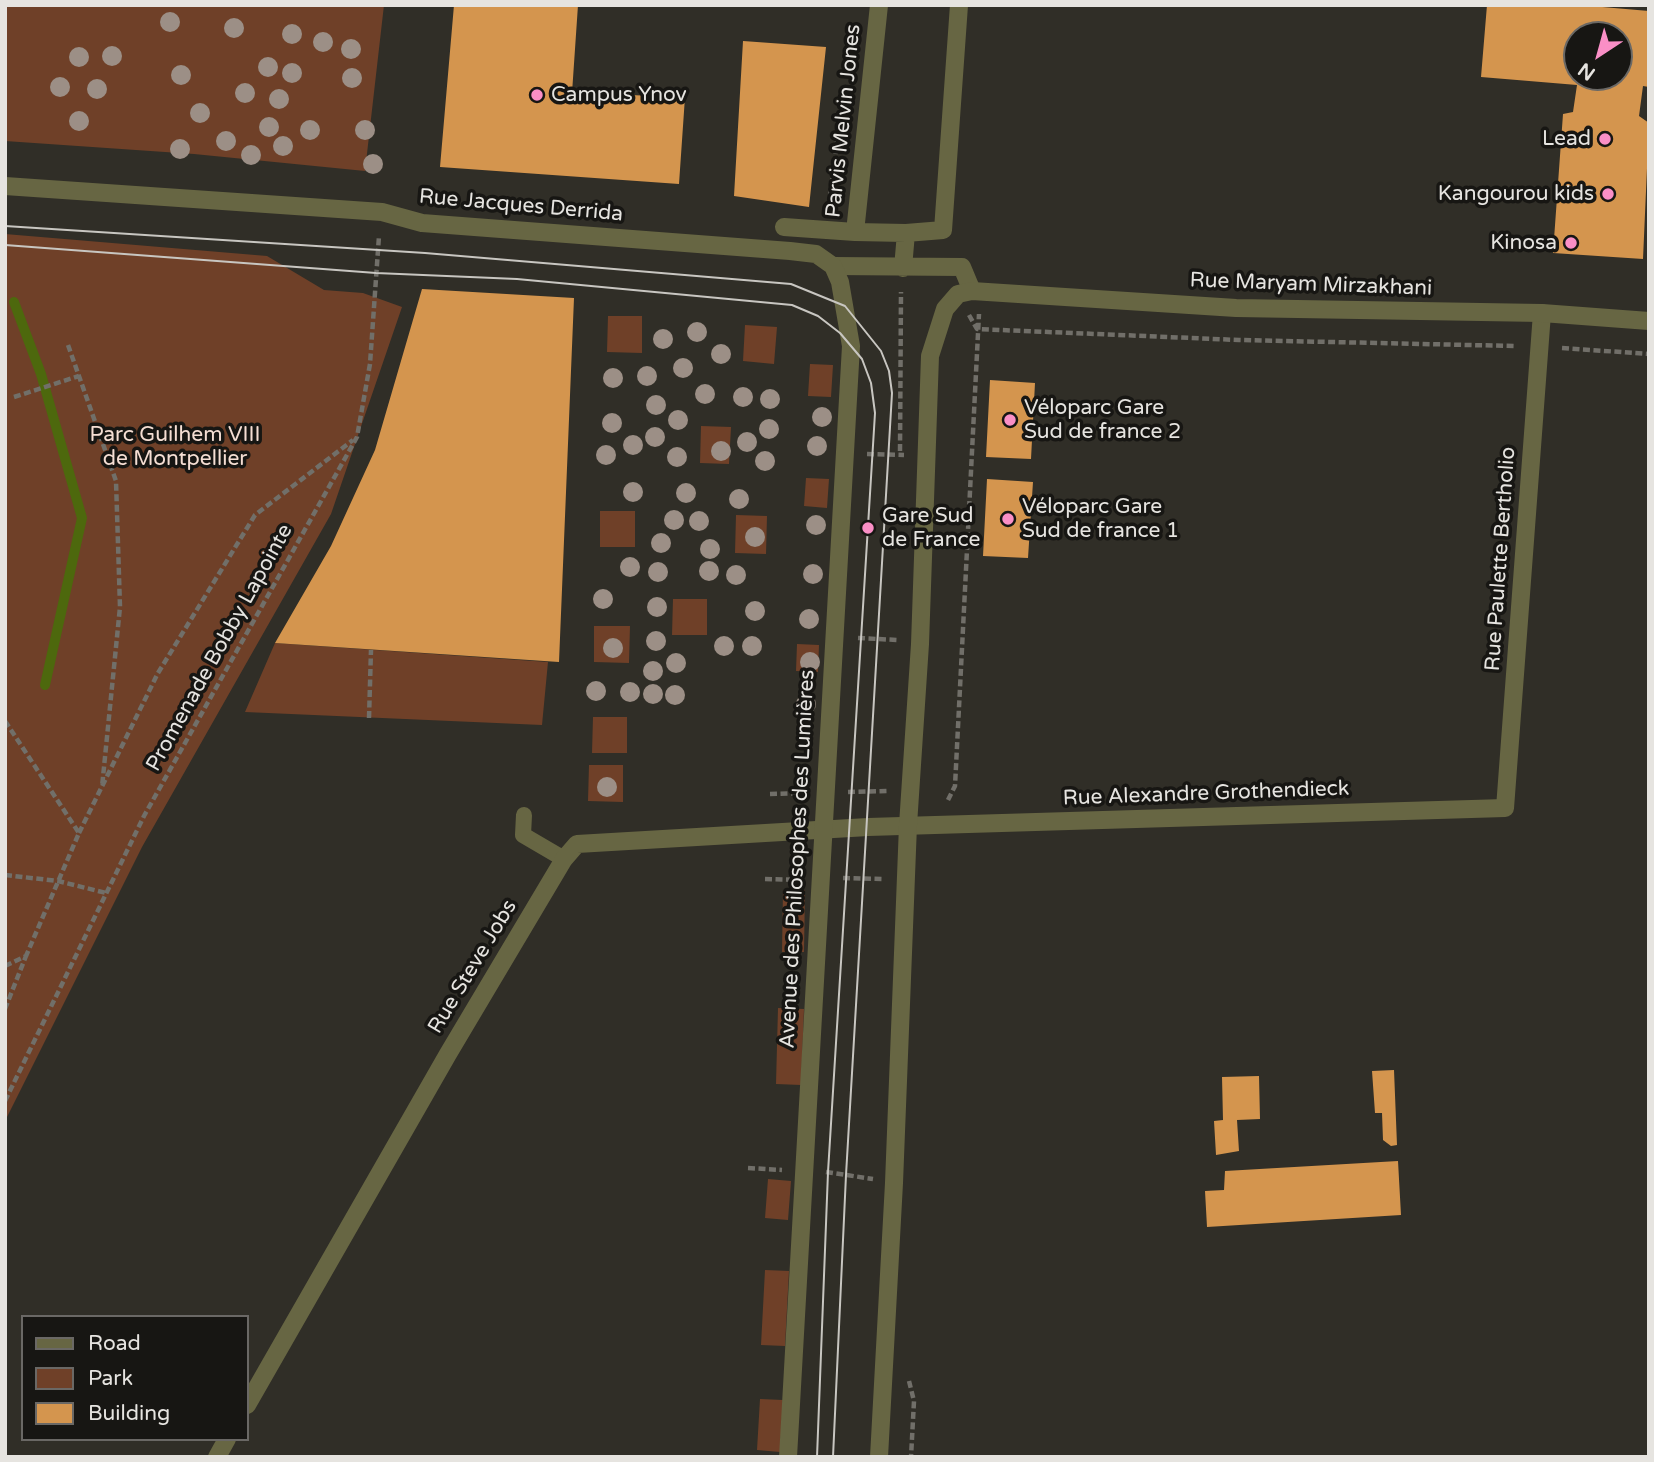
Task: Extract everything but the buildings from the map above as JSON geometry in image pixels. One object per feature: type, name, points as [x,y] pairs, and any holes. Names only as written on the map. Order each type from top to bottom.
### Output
[{"type":"street","name":"Parvis Melvin Jones","points":[[879,5],[855,232],[906,233],[943,230],[959,5]]},
{"type":"street","name":"Rue Jacques Derrida","points":[[5,186],[382,212],[422,223],[790,251],[816,254],[833,266],[961,267],[977,292]]},
{"type":"street","points":[[784,227],[855,232]]},
{"type":"street","points":[[903,268],[906,233]]},
{"type":"street","name":"Avenue des Philosophes des Lumières","points":[[788,1457],[851,346],[840,282],[833,266]]},
{"type":"street","points":[[879,1457],[894,1183],[908,825],[920,644],[930,356],[945,309],[958,294],[977,292]]},
{"type":"street","name":"Rue Maryam Mirzakhani","points":[[977,292],[1236,308],[1542,313],[1649,321]]},
{"type":"street","name":"Rue Paulette Bertholio","points":[[1505,808],[1542,313]]},
{"type":"street","name":"Rue Alexandre Grothendieck","points":[[908,825],[1505,808]]},
{"type":"street","name":"Rue Steve Jobs","points":[[248,1403],[564,859],[577,844],[592,841],[908,825]]},
{"type":"street","points":[[217,1457],[226,1441]]},
{"type":"lane","points":[[524,815],[523,835],[564,859]]},
{"type":"path","points":[[826,231],[842,101]]},
{"type":"path","name":"Promenade Bobby Lapointe","points":[[5,1101],[144,816],[357,437],[370,364],[382,212]]},
{"type":"path","points":[[900,455],[901,292]]},
{"type":"path","points":[[934,825],[955,786],[977,292]]},
{"type":"path","points":[[68,345],[116,481],[120,607],[102,792]]},
{"type":"path","points":[[13,397],[79,376]]},
{"type":"path","points":[[5,1009],[79,833],[102,792],[158,673],[255,515],[357,437]]},
{"type":"path","points":[[845,453],[928,456]]},
{"type":"path","points":[[833,638],[888,639],[920,644]]},
{"type":"path","points":[[369,718],[371,650]]},
{"type":"path","points":[[5,721],[79,833]]},
{"type":"path","points":[[6,875],[58,881],[106,893]]},
{"type":"path","points":[[5,966],[26,956]]},
{"type":"path","points":[[909,1378],[914,1401],[911,1457]]},
{"type":"green space","points":[[5,5],[384,5],[365,171],[194,154],[5,141]]},
{"type":"green space","name":"Parc Guilhem VIII de Montpellier","points":[[5,234],[267,256],[324,290],[363,293],[402,307],[331,514],[142,847],[5,1121]]},
{"type":"green space","points":[[608,316],[642,316],[642,353],[607,352]]},
{"type":"green space","points":[[745,325],[777,327],[774,364],[743,361]]},
{"type":"green space","points":[[810,364],[833,365],[831,397],[808,396]]},
{"type":"green space","points":[[701,426],[731,427],[729,464],[700,463]]},
{"type":"green space","points":[[806,478],[829,479],[827,508],[804,506]]},
{"type":"green space","points":[[600,511],[635,511],[635,547],[600,547]]},
{"type":"green space","points":[[736,515],[767,516],[766,554],[735,553]]},
{"type":"green space","points":[[673,599],[707,599],[707,635],[672,635]]},
{"type":"green space","points":[[594,626],[630,626],[629,663],[594,662]]},
{"type":"green space","points":[[275,643],[548,662],[542,725],[245,712]]},
{"type":"green space","points":[[797,644],[819,645],[818,672],[796,671]]},
{"type":"green space","points":[[593,717],[627,717],[627,753],[592,753]]},
{"type":"green space","points":[[589,765],[623,765],[623,802],[588,801]]},
{"type":"green space","points":[[783,890],[805,890],[804,952],[782,952]]},
{"type":"green space","points":[[778,1008],[804,1009],[801,1085],[776,1084]]},
{"type":"green space","points":[[768,1179],[791,1181],[788,1220],[765,1218]]},
{"type":"green space","points":[[765,1270],[789,1271],[785,1346],[761,1345]]},
{"type":"green space","points":[[760,1399],[783,1400],[780,1452],[757,1450]]},
{"type":"waterway","points":[[14,302],[41,374],[82,518],[45,685]]},
{"type":"tram line","points":[[5,226],[425,253],[791,284],[845,306],[881,351],[889,371],[892,393],[846,1175],[833,1457]]},
{"type":"tram line","points":[[5,245],[376,273],[517,279],[792,305],[818,316],[840,333],[862,359],[871,383],[875,413],[828,1172],[817,1457]]},
{"type":"place","name":"Campus Ynov","points":[[537,95]]},
{"type":"place","name":"Lead","points":[[1605,139]]},
{"type":"place","name":"Kangourou kids","points":[[1608,194]]},
{"type":"place","name":"Kinosa","points":[[1571,243]]},
{"type":"place","name":"Véloparc Gare Sud de france 2","points":[[1010,420]]},
{"type":"place","name":"Véloparc Gare Sud de france 1","points":[[1008,519]]},
{"type":"place","name":"Gare Sud de France","points":[[868,528]]}]
